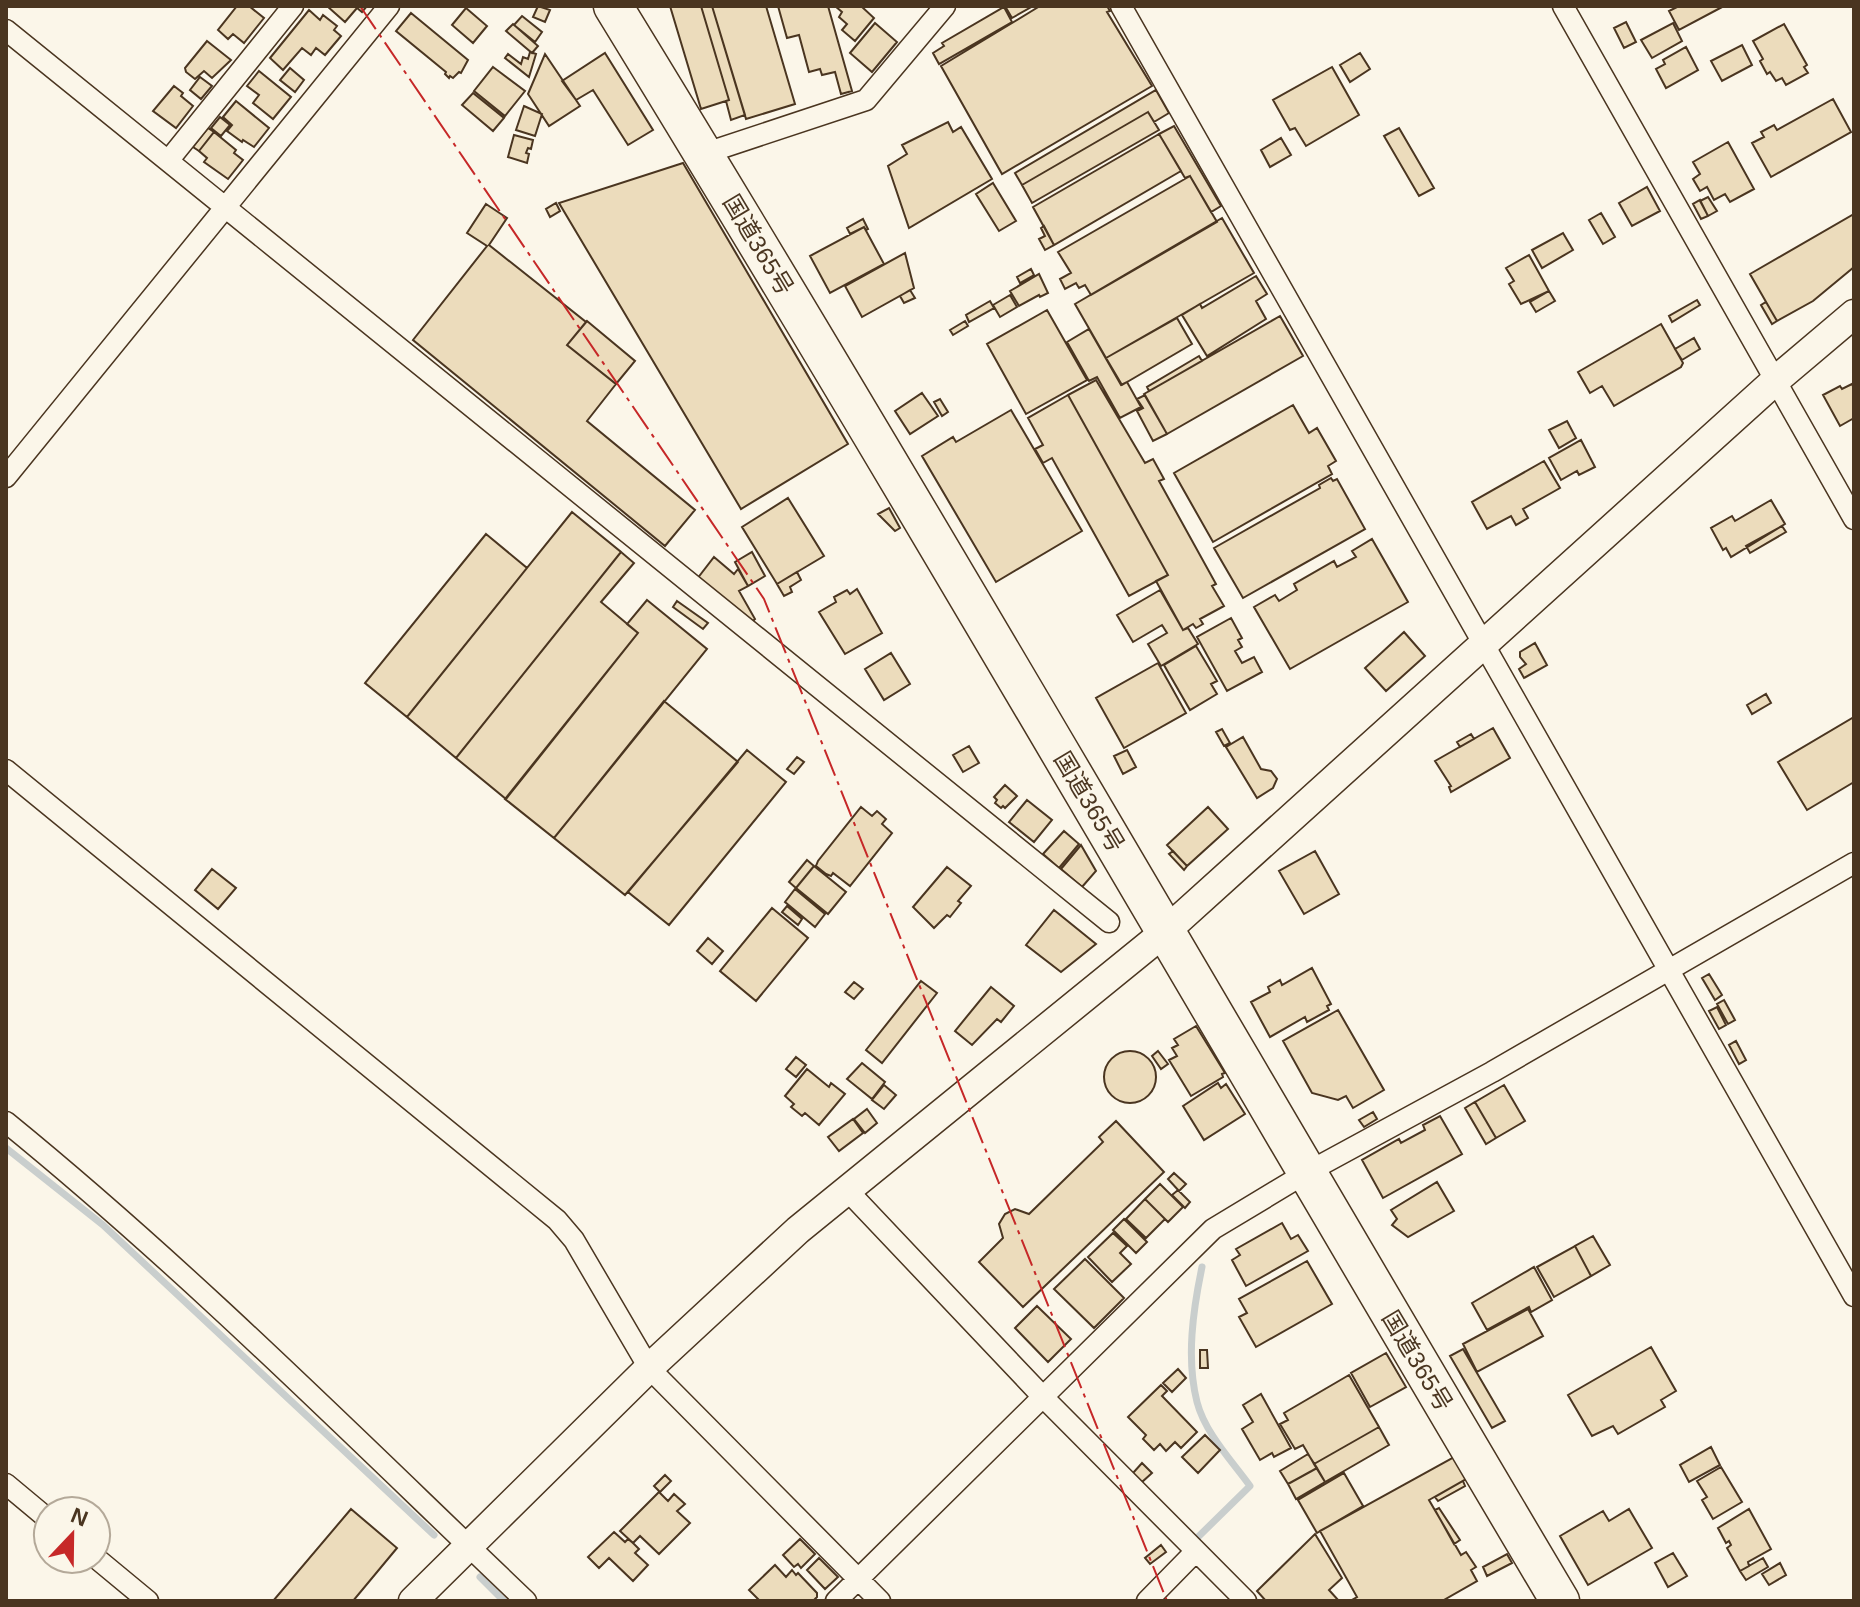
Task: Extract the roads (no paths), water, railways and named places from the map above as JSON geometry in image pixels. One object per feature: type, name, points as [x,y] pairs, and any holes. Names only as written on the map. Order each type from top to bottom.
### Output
[{"type":"highway","name":"国道365号","points":[[613,6],[1166,931],[1560,1601]]},
{"type":"street","points":[[168,161],[293,6]]},
{"type":"street","points":[[6,477],[389,6]]},
{"type":"street","points":[[703,154],[866,100],[945,6]]},
{"type":"street","points":[[1121,6],[1854,1296]]},
{"type":"street","points":[[1563,6],[1854,519]]},
{"type":"street","points":[[6,30],[1109,922]]},
{"type":"street","points":[[413,1601],[649,1368],[798,1230],[1166,931],[1776,380],[1854,314]]},
{"type":"street","points":[[6,770],[557,1220],[574,1240],[649,1368],[880,1601]]},
{"type":"street","points":[[836,1601],[1213,1229],[1306,1173],[1492,1072],[1854,863]]},
{"type":"street","points":[[6,1122],[88,1189],[268,1353],[526,1601]]},
{"type":"street","points":[[847,1190],[1044,1398],[1246,1601]]},
{"type":"street","points":[[6,1484],[32,1506]]},
{"type":"street","points":[[1147,1601],[1196,1551]]},
{"type":"street","points":[[112,1571],[148,1601]]},
{"type":"waterway","points":[[6,1148],[103,1225],[434,1535]]},
{"type":"waterway","points":[[1197,1538],[1250,1486],[1213,1436],[1197,1402],[1192,1369],[1192,1334],[1202,1267]]},
{"type":"waterway","points":[[480,1577],[504,1601]]}]
